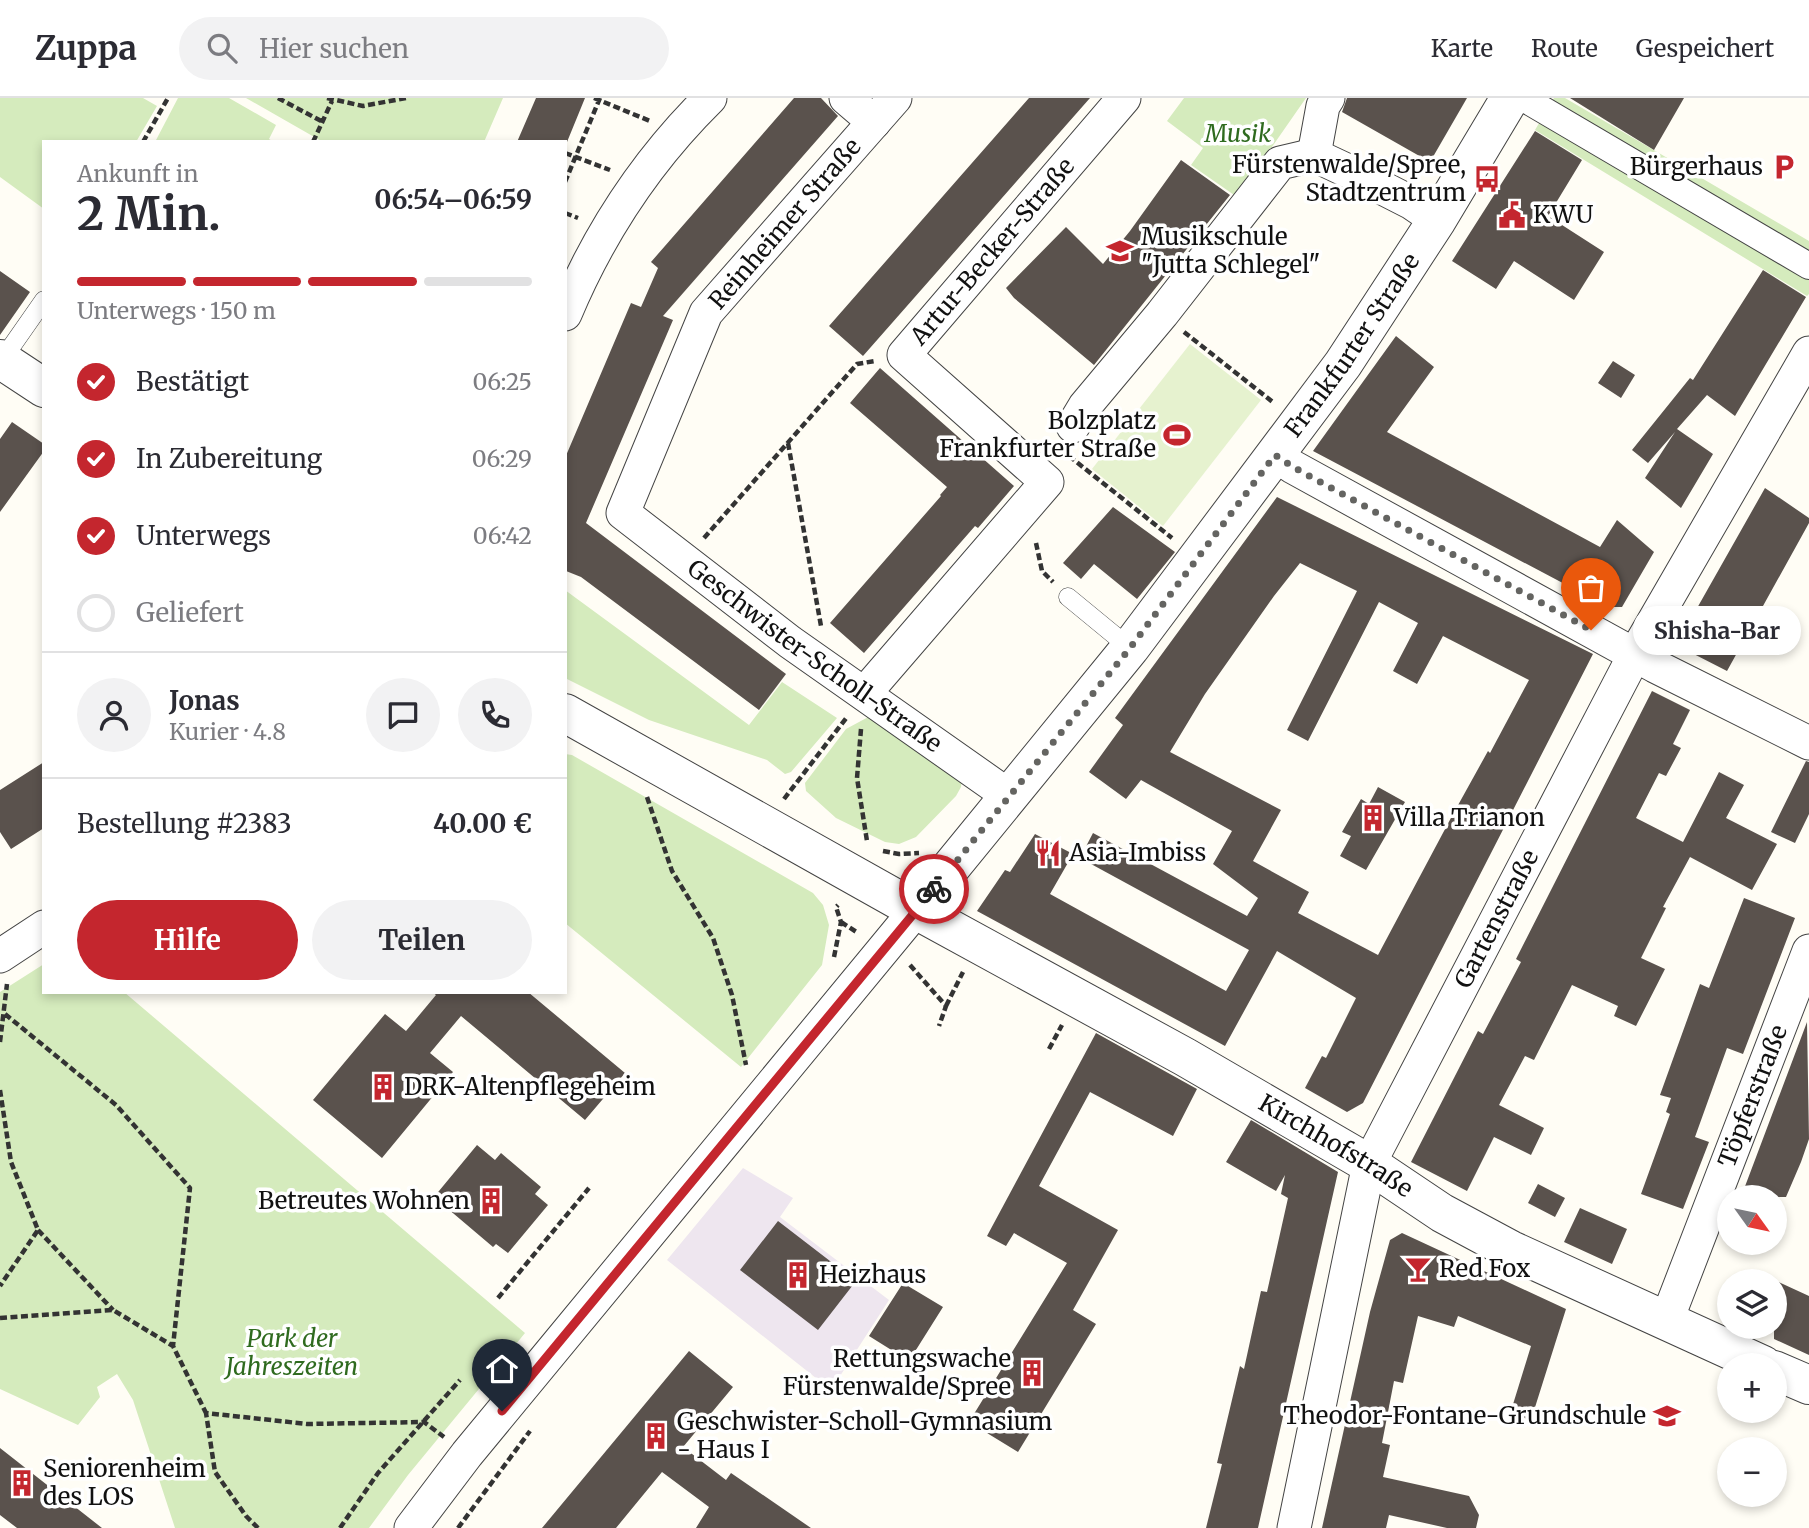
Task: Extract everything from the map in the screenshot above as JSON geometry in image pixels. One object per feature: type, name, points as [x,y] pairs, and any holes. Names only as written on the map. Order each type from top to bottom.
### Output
[{"type":"street","points":[[846,98],[884,110]]},
{"type":"street","name":"Artur-Becker-Straße","points":[[865,693],[1047,482],[904,355],[1124,98]]},
{"type":"street","points":[[1314,156],[1323,106],[1328,98]]},
{"type":"street","name":"Frankfurter Straße","points":[[411,1528],[467,1454],[1130,648],[1343,364],[1437,220],[1510,98]]},
{"type":"street","points":[[1522,98],[1809,266]]},
{"type":"street","points":[[567,309],[581,276],[622,203],[700,101]]},
{"type":"street","name":"Reinheimer Straße","points":[[623,513],[706,313],[884,110]]},
{"type":"street","points":[[1073,426],[1085,406],[1162,314],[1280,163],[1314,156],[1412,203],[1437,220]]},
{"type":"street","name":"Gartenstraße","points":[[1294,1528],[1369,1164],[1635,654],[1809,353]]},
{"type":"street","points":[[1,359],[42,387]]},
{"type":"street","points":[[1275,455],[1635,654],[1809,743]]},
{"type":"street","name":"Geschwister-Scholl-Straße","points":[[623,513],[790,642],[1009,796]]},
{"type":"street","points":[[567,714],[916,910]]},
{"type":"street","name":"Kirchhofstraße","points":[[916,910],[1185,1057],[1369,1164],[1442,1213],[1511,1250],[1736,1353]]},
{"type":"street","points":[[0,955],[42,928]]},
{"type":"street","name":"Töpferstraße","points":[[1666,1322],[1809,951]]},
{"type":"street","points":[[1787,1376],[1809,1385]]},
{"type":"lane","points":[[1,359],[42,303]]},
{"type":"lane","points":[[1068,597],[1130,648]]},
{"type":"path","points":[[144,140],[167,98]]},
{"type":"path","points":[[278,98],[323,122]]},
{"type":"path","points":[[314,140],[330,99],[363,106],[406,98]]},
{"type":"path","points":[[567,177],[598,99],[654,123]]},
{"type":"path","points":[[567,154],[617,172]]},
{"type":"path","points":[[567,214],[582,219]]},
{"type":"path","points":[[1162,314],[1299,423]]},
{"type":"path","points":[[684,561],[858,364]]},
{"type":"path","points":[[1073,426],[1069,456],[1197,558]]},
{"type":"path","points":[[788,443],[828,668]]},
{"type":"path","points":[[1034,534],[1042,571],[1068,597]]},
{"type":"path","points":[[764,824],[865,693]]},
{"type":"path","points":[[865,693],[857,778],[865,840],[871,845]]},
{"type":"path","points":[[636,752],[645,791],[672,871],[713,938],[732,995],[746,1066],[765,1092]]},
{"type":"path","points":[[877,850],[899,854],[924,852]]},
{"type":"path","points":[[0,955],[7,981],[0,1042]]},
{"type":"path","points":[[908,962],[946,1006]]},
{"type":"path","points":[[939,1026],[964,970]]},
{"type":"path","points":[[5,1014],[116,1105],[190,1188],[173,1346],[206,1413],[215,1472],[246,1516],[258,1528]]},
{"type":"path","points":[[0,1090],[10,1162],[38,1230],[113,1310],[173,1346]]},
{"type":"path","points":[[498,1298],[589,1188]]},
{"type":"path","points":[[0,1286],[38,1230]]},
{"type":"path","points":[[0,1318],[113,1310]]},
{"type":"path","points":[[340,1528],[378,1473],[460,1380]]},
{"type":"path","points":[[206,1413],[307,1424],[424,1422],[467,1454]]},
{"type":"shaded area","points":[[743,1168],[793,1198],[780,1217],[889,1300],[831,1390],[667,1260]]},
{"type":"green space","points":[[0,98],[143,98],[157,106],[137,140],[42,140],[42,208],[0,177]]},
{"type":"green space","points":[[178,98],[229,98],[276,125],[271,140],[156,140]]},
{"type":"green space","points":[[246,98],[503,98],[485,140],[320,140]]},
{"type":"green space","name":"Musik","points":[[1184,98],[1306,98],[1237,197],[1191,165],[1203,148],[1167,121]]},
{"type":"green space","points":[[1554,98],[1565,98],[1809,241],[1809,294],[1807,296],[1535,130]]},
{"type":"green space","name":"Bolzplatz Frankfurter Straße","points":[[1190,344],[1261,400],[1163,526],[1092,469]]},
{"type":"green space","points":[[567,591],[749,725],[782,682],[837,718],[791,772],[785,774],[767,760],[649,720],[567,679]]},
{"type":"green space","points":[[872,715],[962,777],[956,796],[916,837],[899,844],[885,842],[836,818],[806,791],[805,783],[846,729]]},
{"type":"green space","points":[[567,754],[813,893],[823,905],[829,925],[822,965],[741,1067],[567,925]]},
{"type":"green space","name":"Park der Jahreszeiten","points":[[42,965],[42,994],[126,994],[525,1333],[408,1475],[369,1528],[175,1528],[133,1400],[117,1374],[97,1387],[100,1397],[78,1425],[0,1389],[0,992]]},
{"type":"building","points":[[536,98],[585,98],[567,142],[518,140]]},
{"type":"building","points":[[794,98],[821,98],[838,116],[663,316],[673,320],[586,523],[786,674],[759,710],[581,577],[567,571],[567,453],[631,303],[641,307],[658,268],[651,262]]},
{"type":"building","points":[[1029,98],[1090,98],[863,356],[829,326]]},
{"type":"building","points":[[1347,98],[1467,98],[1430,162],[1342,112]]},
{"type":"building","points":[[1570,98],[1684,98],[1654,150]]},
{"type":"building","points":[[1535,131],[1582,160],[1548,216],[1604,252],[1574,300],[1514,261],[1496,289],[1452,261]]},
{"type":"building","name":"Musikschule \"Jutta Schlegel\"","points":[[1181,160],[1230,195],[1094,365],[1014,298],[1006,288],[1066,227],[1103,264]]},
{"type":"building","points":[[1763,270],[1806,297],[1735,416],[1707,395],[1677,429],[1713,454],[1681,508],[1645,478],[1675,432],[1648,463],[1632,450],[1690,378],[1693,380]]},
{"type":"building","points":[[0,271],[30,292],[0,335]]},
{"type":"building","points":[[1396,336],[1434,367],[1387,432],[1600,547],[1617,520],[1654,552],[1622,607],[1608,607],[1313,451]]},
{"type":"building","points":[[1613,361],[1635,375],[1621,398],[1598,383]]},
{"type":"building","points":[[880,368],[1014,486],[978,528],[975,526],[864,653],[830,623],[947,487],[850,403]]},
{"type":"building","points":[[12,422],[42,443],[42,454],[0,512],[0,439]]},
{"type":"building","points":[[1765,488],[1809,518],[1809,523],[1727,671],[1684,649],[1679,640]]},
{"type":"building","points":[[1277,497],[1593,654],[1363,1103],[1347,1112],[1305,1088],[1322,1056],[1326,1058],[1356,998],[1277,951],[1225,1046],[977,911],[1005,870],[1010,872],[1035,834],[1073,854],[1050,894],[1226,991],[1249,950],[1080,858],[1093,833],[1247,916],[1258,898],[1213,864],[1232,831],[1141,780],[1126,799],[1089,772],[1123,725],[1115,718]],"holes":[[[1300,563],[1357,591],[1287,730],[1308,741],[1379,602],[1418,623],[1393,671],[1417,684],[1443,636],[1529,680],[1378,955],[1298,913],[1309,892],[1253,861],[1281,810],[1170,752],[1205,694]]]},
{"type":"building","points":[[1113,507],[1175,552],[1137,599],[1094,564],[1081,579],[1063,563]]},
{"type":"building","points":[[1652,691],[1690,710],[1673,744],[1681,748],[1666,776],[1659,773],[1636,818],[1683,842],[1719,772],[1744,785],[1726,818],[1777,844],[1752,890],[1690,857],[1663,907],[1666,908],[1641,958],[1665,969],[1636,1026],[1614,1016],[1618,1006],[1572,985],[1534,1060],[1525,1056],[1499,1105],[1544,1128],[1531,1155],[1494,1137],[1467,1191],[1411,1162],[1478,1031],[1483,1034],[1521,962],[1516,959]]},
{"type":"building","points":[[1806,761],[1809,762],[1809,814],[1795,843],[1771,832]]},
{"type":"building","points":[[42,763],[42,829],[11,849],[0,832],[0,790]]},
{"type":"building","name":"Villa Trianon","points":[[1378,787],[1405,802],[1366,870],[1340,856],[1351,836],[1342,832],[1361,799],[1369,804]]},
{"type":"building","points":[[1744,898],[1795,918],[1743,1054],[1727,1048],[1695,1137],[1709,1142],[1683,1209],[1641,1194],[1670,1114],[1666,1112],[1671,1098],[1660,1095],[1700,984],[1709,988]]},
{"type":"building","name":"DRK-Altenpflegeheim","points":[[530,994],[625,1073],[585,1120],[461,1016],[430,1053],[453,1072],[382,1158],[313,1100],[385,1014],[406,1031],[436,995]]},
{"type":"building","points":[[1807,1022],[1809,1139],[1801,1162],[1787,1195],[1787,1185],[1746,1185]]},
{"type":"building","points":[[1096,1033],[1197,1089],[1173,1136],[1090,1092],[1039,1186],[1118,1230],[1073,1310],[1096,1324],[1018,1452],[969,1422],[1067,1263],[1014,1233],[1006,1246],[987,1236]]},
{"type":"building","points":[[1251,1120],[1338,1172],[1258,1528],[1206,1528],[1222,1464],[1217,1463],[1240,1366],[1244,1369],[1261,1291],[1267,1292],[1288,1198],[1281,1194],[1285,1175],[1276,1191],[1226,1162]]},
{"type":"building","name":"Betreutes Wohnen","points":[[477,1145],[495,1160],[501,1153],[541,1187],[535,1194],[548,1205],[508,1253],[496,1244],[493,1247],[434,1197]]},
{"type":"building","points":[[1538,1184],[1565,1198],[1555,1217],[1528,1203]]},
{"type":"building","points":[[1580,1208],[1627,1229],[1612,1264],[1564,1242]]},
{"type":"building","name":"Heizhaus","points":[[778,1221],[856,1281],[818,1330],[740,1270]]},
{"type":"building","points":[[1402,1233],[1566,1309],[1531,1420],[1510,1414],[1531,1346],[1458,1316],[1454,1327],[1418,1316],[1403,1383],[1394,1381],[1382,1443],[1390,1445],[1383,1477],[1469,1496],[1479,1515],[1476,1528],[1447,1528],[1389,1515],[1386,1528],[1322,1528],[1370,1312],[1390,1240]]},
{"type":"building","points":[[903,1283],[943,1307],[909,1361],[869,1336]]},
{"type":"building","points":[[1787,1286],[1809,1296],[1809,1355],[1774,1339],[1787,1339]]},
{"type":"building","name":"Geschwister-Scholl-Gymnasium - Haus I","points":[[689,1351],[733,1387],[683,1447],[726,1480],[731,1473],[811,1528],[696,1528],[709,1507],[662,1472],[616,1528],[542,1528]]},
{"type":"building","name":"Seniorenheim des LOS","points":[[0,1448],[102,1528],[17,1528],[0,1515]]},
{"type":"way so far","points":[[934,889],[1130,648],[1275,455],[1591,630]]},
{"type":"place","name":"Bürgerhaus","points":[[1784,167]]},
{"type":"place","name":"Fürstenwalde/Spree, Stadtzentrum","points":[[1487,179]]},
{"type":"place","name":"KWU","points":[[1512,215]]},
{"type":"place","name":"Musikschule \"Jutta Schlegel\"","points":[[1120,251]]},
{"type":"place","name":"Bolzplatz Frankfurter Straße","points":[[1177,435]]},
{"type":"place","name":"Shisha-Bar","points":[[1591,630]]},
{"type":"place","name":"Villa Trianon","points":[[1373,818]]},
{"type":"place","name":"Asia-Imbiss","points":[[1048,853]]},
{"type":"place","name":"DRK-Altenpflegeheim","points":[[383,1087]]},
{"type":"place","name":"Betreutes Wohnen","points":[[491,1201]]},
{"type":"place","name":"Red Fox","points":[[1418,1269]]},
{"type":"place","name":"Heizhaus","points":[[798,1275]]},
{"type":"place","name":"Rettungswache Fürstenwalde/Spree","points":[[1032,1373]]},
{"type":"place","name":"Theodor-Fontane-Grundschule","points":[[1667,1416]]},
{"type":"place","name":"Geschwister-Scholl-Gymnasium - Haus I","points":[[656,1436]]},
{"type":"place","name":"Seniorenheim des LOS","points":[[22,1483]]},
{"type":"route","points":[[502,1411],[934,889]]}]
